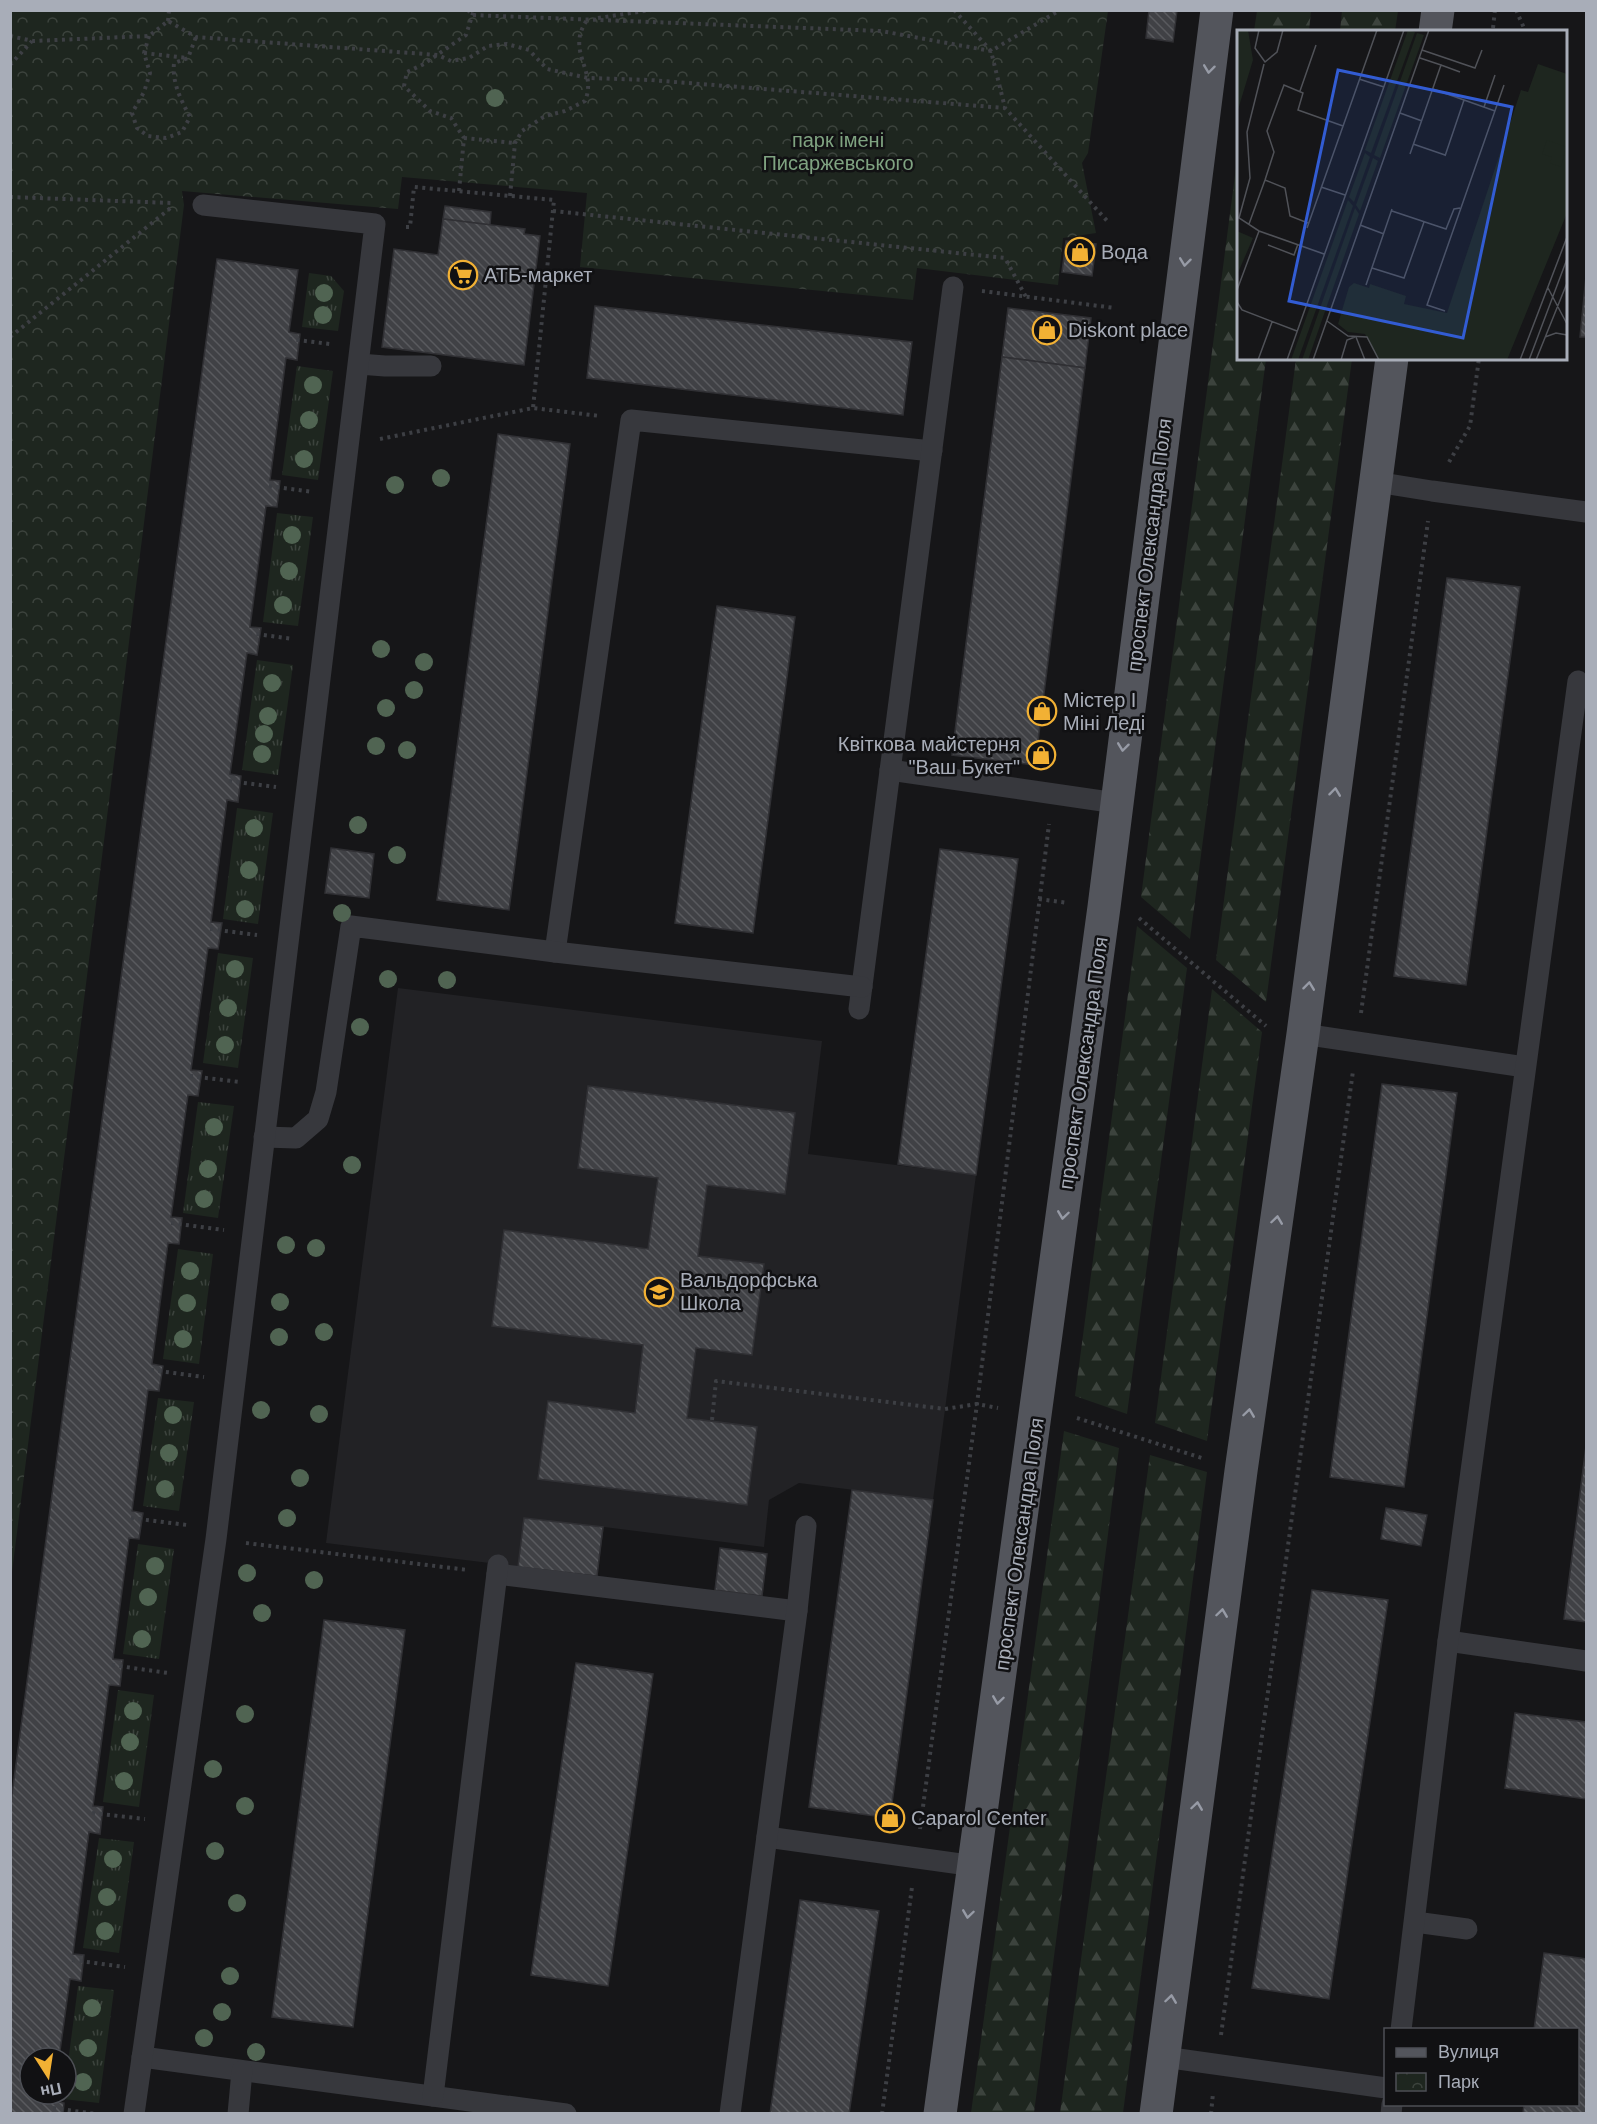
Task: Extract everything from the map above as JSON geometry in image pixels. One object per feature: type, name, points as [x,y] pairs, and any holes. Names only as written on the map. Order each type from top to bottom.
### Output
[{"type":"main road","name":"проспект Олександра Поля","points":[[940,2114],[1104,907],[1217,10]]},
{"type":"main road","points":[[1435,30],[1438,10]]},
{"type":"main road","points":[[1156,2114],[1239,1483],[1303,1034],[1392,360]]},
{"type":"lane","points":[[134,2114],[216,1534],[375,224],[203,205]]},
{"type":"lane","points":[[859,1009],[952,287]]},
{"type":"lane","points":[[360,356],[385,366],[430,366]]},
{"type":"lane","points":[[555,952],[631,420],[932,451]]},
{"type":"lane","points":[[1376,482],[1587,512]]},
{"type":"lane","points":[[1401,2028],[1448,1641],[1525,1067],[1580,726],[1578,681]]},
{"type":"lane","points":[[890,770],[1116,803]]},
{"type":"lane","points":[[264,1137],[297,1138],[318,1119],[326,1092],[351,926],[862,987]]},
{"type":"lane","points":[[1303,1034],[1525,1067]]},
{"type":"lane","points":[[730,2114],[797,1611],[806,1526]]},
{"type":"lane","points":[[433,2096],[498,1570],[797,1611]]},
{"type":"lane","points":[[1448,1641],[1587,1660]]},
{"type":"lane","points":[[767,1837],[975,1866]]},
{"type":"lane","points":[[1415,1922],[1467,1929]]},
{"type":"lane","points":[[142,2057],[566,2114]]},
{"type":"lane","points":[[1164,2057],[1384,2088]]},
{"type":"lane","points":[[238,2114],[242,2071]]},
{"type":"path","points":[[169,10],[168,21],[149,36],[144,53],[150,73],[144,92],[132,113],[137,128],[148,136],[166,138],[182,132],[190,117],[179,96],[173,73],[174,63],[188,58],[196,37]]},
{"type":"path","points":[[468,10],[473,13],[586,20],[881,31],[991,51],[1060,10]]},
{"type":"path","points":[[586,20],[651,10]]},
{"type":"path","points":[[954,10],[991,51],[1005,108],[1109,223]]},
{"type":"path","points":[[1493,28],[1496,10]]},
{"type":"path","points":[[1516,10],[1524,30]]},
{"type":"path","points":[[459,191],[464,138],[451,118],[430,111],[404,86],[407,72],[438,55],[466,35],[473,13]]},
{"type":"path","points":[[510,196],[515,143],[522,131],[545,116],[565,111],[585,101],[590,90],[578,49],[586,20]]},
{"type":"path","points":[[168,21],[196,37],[438,55],[451,61],[469,58],[488,46],[507,44],[529,50],[546,69],[588,78],[650,80],[1005,108]]},
{"type":"path","points":[[10,36],[33,40],[149,36]]},
{"type":"path","points":[[10,65],[33,40]]},
{"type":"path","points":[[144,53],[188,58]]},
{"type":"path","points":[[464,138],[515,143]]},
{"type":"path","points":[[403,227],[410,228],[414,188],[554,200],[533,408]]},
{"type":"path","points":[[10,197],[175,203],[10,338]]},
{"type":"path","points":[[553,211],[1005,258],[1026,297]]},
{"type":"path","points":[[952,287],[1115,308]]},
{"type":"path","points":[[289,339],[360,356]]},
{"type":"path","points":[[1211,2114],[1431,491],[1470,426],[1479,360]]},
{"type":"path","points":[[370,441],[533,408],[631,420]]},
{"type":"path","points":[[269,486],[343,496]]},
{"type":"path","points":[[249,633],[325,644]]},
{"type":"path","points":[[230,781],[307,791]]},
{"type":"path","points":[[882,2114],[977,1404],[1053,794]]},
{"type":"path","points":[[1040,899],[1132,912],[1270,1029]]},
{"type":"path","points":[[210,928],[289,939]]},
{"type":"path","points":[[190,1076],[271,1086]]},
{"type":"path","points":[[171,1223],[253,1234]]},
{"type":"path","points":[[151,1370],[235,1382]]},
{"type":"path","points":[[712,1420],[716,1381],[945,1409],[977,1404],[998,1408]]},
{"type":"path","points":[[1077,1418],[1212,1461]]},
{"type":"path","points":[[131,1518],[216,1534],[498,1570]]},
{"type":"path","points":[[112,1665],[196,1677]]},
{"type":"path","points":[[92,1813],[175,1823]]},
{"type":"path","points":[[72,1960],[154,1971]]},
{"type":"path","points":[[53,2108],[96,2114]]},
{"type":"shaded area","name":"Вальдорфська Школа","points":[[398,988],[822,1041],[808,1154],[976,1175],[933,1500],[799,1483],[769,1500],[764,1547],[604,1527],[597,1576],[326,1543]]},
{"type":"green space","name":"парк імені Писаржевського","points":[[11,10],[1108,11],[1088,153],[1082,163],[1096,233],[1063,238],[1058,285],[917,268],[913,300],[580,267],[587,193],[402,177],[398,209],[182,191],[184,205],[11,1580]]},
{"type":"green space","points":[[1257,11],[1311,11],[1309,30],[1254,30]]},
{"type":"green space","points":[[1342,11],[1398,11],[1395,30],[1340,30]]},
{"type":"green space","points":[[1237,160],[1237,360],[1266,360],[1190,939],[1141,897]]},
{"type":"green space","points":[[309,273],[331,276],[344,291],[338,331],[302,327]]},
{"type":"green space","points":[[1296,360],[1352,360],[1266,1002],[1216,960]]},
{"type":"green space","points":[[297,366],[333,371],[318,480],[282,475]]},
{"type":"green space","points":[[277,513],[313,517],[298,626],[263,622]]},
{"type":"green space","points":[[257,660],[293,665],[278,775],[242,770]]},
{"type":"green space","points":[[237,808],[273,813],[258,924],[223,919]]},
{"type":"green space","points":[[1137,926],[1187,968],[1127,1414],[1075,1396]]},
{"type":"green space","points":[[218,953],[253,958],[238,1068],[203,1063]]},
{"type":"green space","points":[[1212,989],[1262,1032],[1207,1441],[1155,1423]]},
{"type":"green space","points":[[198,1102],[234,1106],[218,1218],[183,1213]]},
{"type":"green space","points":[[178,1249],[213,1254],[199,1364],[163,1359]]},
{"type":"green space","points":[[158,1398],[194,1402],[179,1511],[143,1506]]},
{"type":"green space","points":[[1064,1431],[1119,1448],[1034,2113],[971,2113]]},
{"type":"green space","points":[[1150,1455],[1207,1472],[1123,2113],[1060,2113]]},
{"type":"green space","points":[[138,1544],[174,1549],[159,1659],[123,1654]]},
{"type":"green space","points":[[118,1690],[154,1695],[139,1807],[103,1802]]},
{"type":"green space","points":[[99,1838],[134,1842],[119,1953],[83,1948]]},
{"type":"green space","points":[[78,1986],[114,1990],[99,2103],[78,2101],[78,2046],[70,2046]]},
{"type":"building","points":[[1149,10],[1177,10],[1173,42],[1146,38]]},
{"type":"building","points":[[445,206],[491,212],[490,225],[443,219]]},
{"type":"building","name":"АТБ-маркет","points":[[443,219],[525,229],[524,234],[540,236],[524,365],[382,347],[394,249],[438,255]]},
{"type":"building","name":"Вода","points":[[1066,241],[1096,244],[1092,276],[1062,272]]},
{"type":"building","points":[[217,259],[298,270],[289,332],[300,334],[297,360],[286,358],[270,480],[280,481],[277,507],[266,506],[250,627],[261,628],[257,655],[247,653],[230,774],[241,776],[238,802],[227,800],[211,922],[222,923],[218,949],[208,948],[191,1070],[202,1071],[198,1096],[188,1095],[171,1217],[182,1218],[179,1244],[168,1243],[152,1364],[163,1366],[159,1391],[148,1390],[132,1511],[143,1513],[139,1539],[129,1538],[113,1659],[123,1660],[120,1686],[109,1685],[93,1806],[103,1807],[100,1834],[89,1832],[73,1954],[84,1955],[81,1981],[70,1979],[61,2046],[18,2046],[18,2106],[64,2106],[63,2114],[10,2114],[10,1809]]},
{"type":"building","points":[[1586,276],[1586,337],[1580,337]]},
{"type":"building","points":[[595,306],[912,342],[903,415],[587,378]]},
{"type":"building","name":"Diskont place","points":[[1008,308],[1091,318],[1085,368],[1002,357]]},
{"type":"building","points":[[1002,357],[1085,368],[1035,765],[952,755]]},
{"type":"building","points":[[498,434],[570,444],[509,910],[437,900]]},
{"type":"building","points":[[1447,578],[1520,587],[1466,985],[1394,976]]},
{"type":"building","points":[[717,606],[795,617],[753,933],[675,923]]},
{"type":"building","points":[[331,848],[374,854],[369,898],[325,893]]},
{"type":"building","points":[[940,849],[1018,859],[976,1175],[898,1164]]},
{"type":"building","points":[[1382,1084],[1457,1093],[1404,1487],[1330,1477]]},
{"type":"building","points":[[588,1086],[795,1113],[785,1194],[707,1185],[698,1256],[764,1264],[752,1355],[696,1348],[687,1418],[757,1427],[747,1505],[538,1479],[548,1401],[635,1413],[643,1345],[492,1326],[504,1230],[648,1249],[658,1178],[578,1168]]},
{"type":"building","points":[[1586,1446],[1586,1622],[1564,1619]]},
{"type":"building","points":[[852,1490],[933,1500],[890,1818],[809,1807]]},
{"type":"building","points":[[1386,1508],[1427,1515],[1421,1546],[1381,1539]]},
{"type":"building","points":[[524,1518],[603,1527],[597,1576],[518,1567]]},
{"type":"building","points":[[720,1548],[767,1554],[762,1596],[715,1590]]},
{"type":"building","points":[[1312,1590],[1388,1600],[1329,1999],[1252,1988]]},
{"type":"building","points":[[324,1620],[405,1630],[353,2027],[272,2017]]},
{"type":"building","points":[[576,1663],[653,1674],[608,1986],[531,1975]]},
{"type":"building","points":[[1515,1713],[1586,1722],[1586,1799],[1505,1788]]},
{"type":"building","points":[[800,1900],[879,1911],[849,2114],[770,2114]]},
{"type":"building","points":[[1544,1953],[1586,1959],[1586,2114],[1523,2114],[1524,2106],[1579,2106],[1579,2028],[1534,2028]]},
{"type":"place","name":"Вода","points":[[1080,252]]},
{"type":"place","name":"АТБ-маркет","points":[[463,275]]},
{"type":"place","name":"Diskont place","points":[[1047,330]]},
{"type":"place","name":"Містер І Міні Леді","points":[[1042,711]]},
{"type":"place","name":"Квіткова майстерня \"Ваш Букет\"","points":[[1041,755]]},
{"type":"place","name":"Вальдорфська Школа","points":[[659,1292]]},
{"type":"place","name":"Caparol Center","points":[[890,1818]]}]
